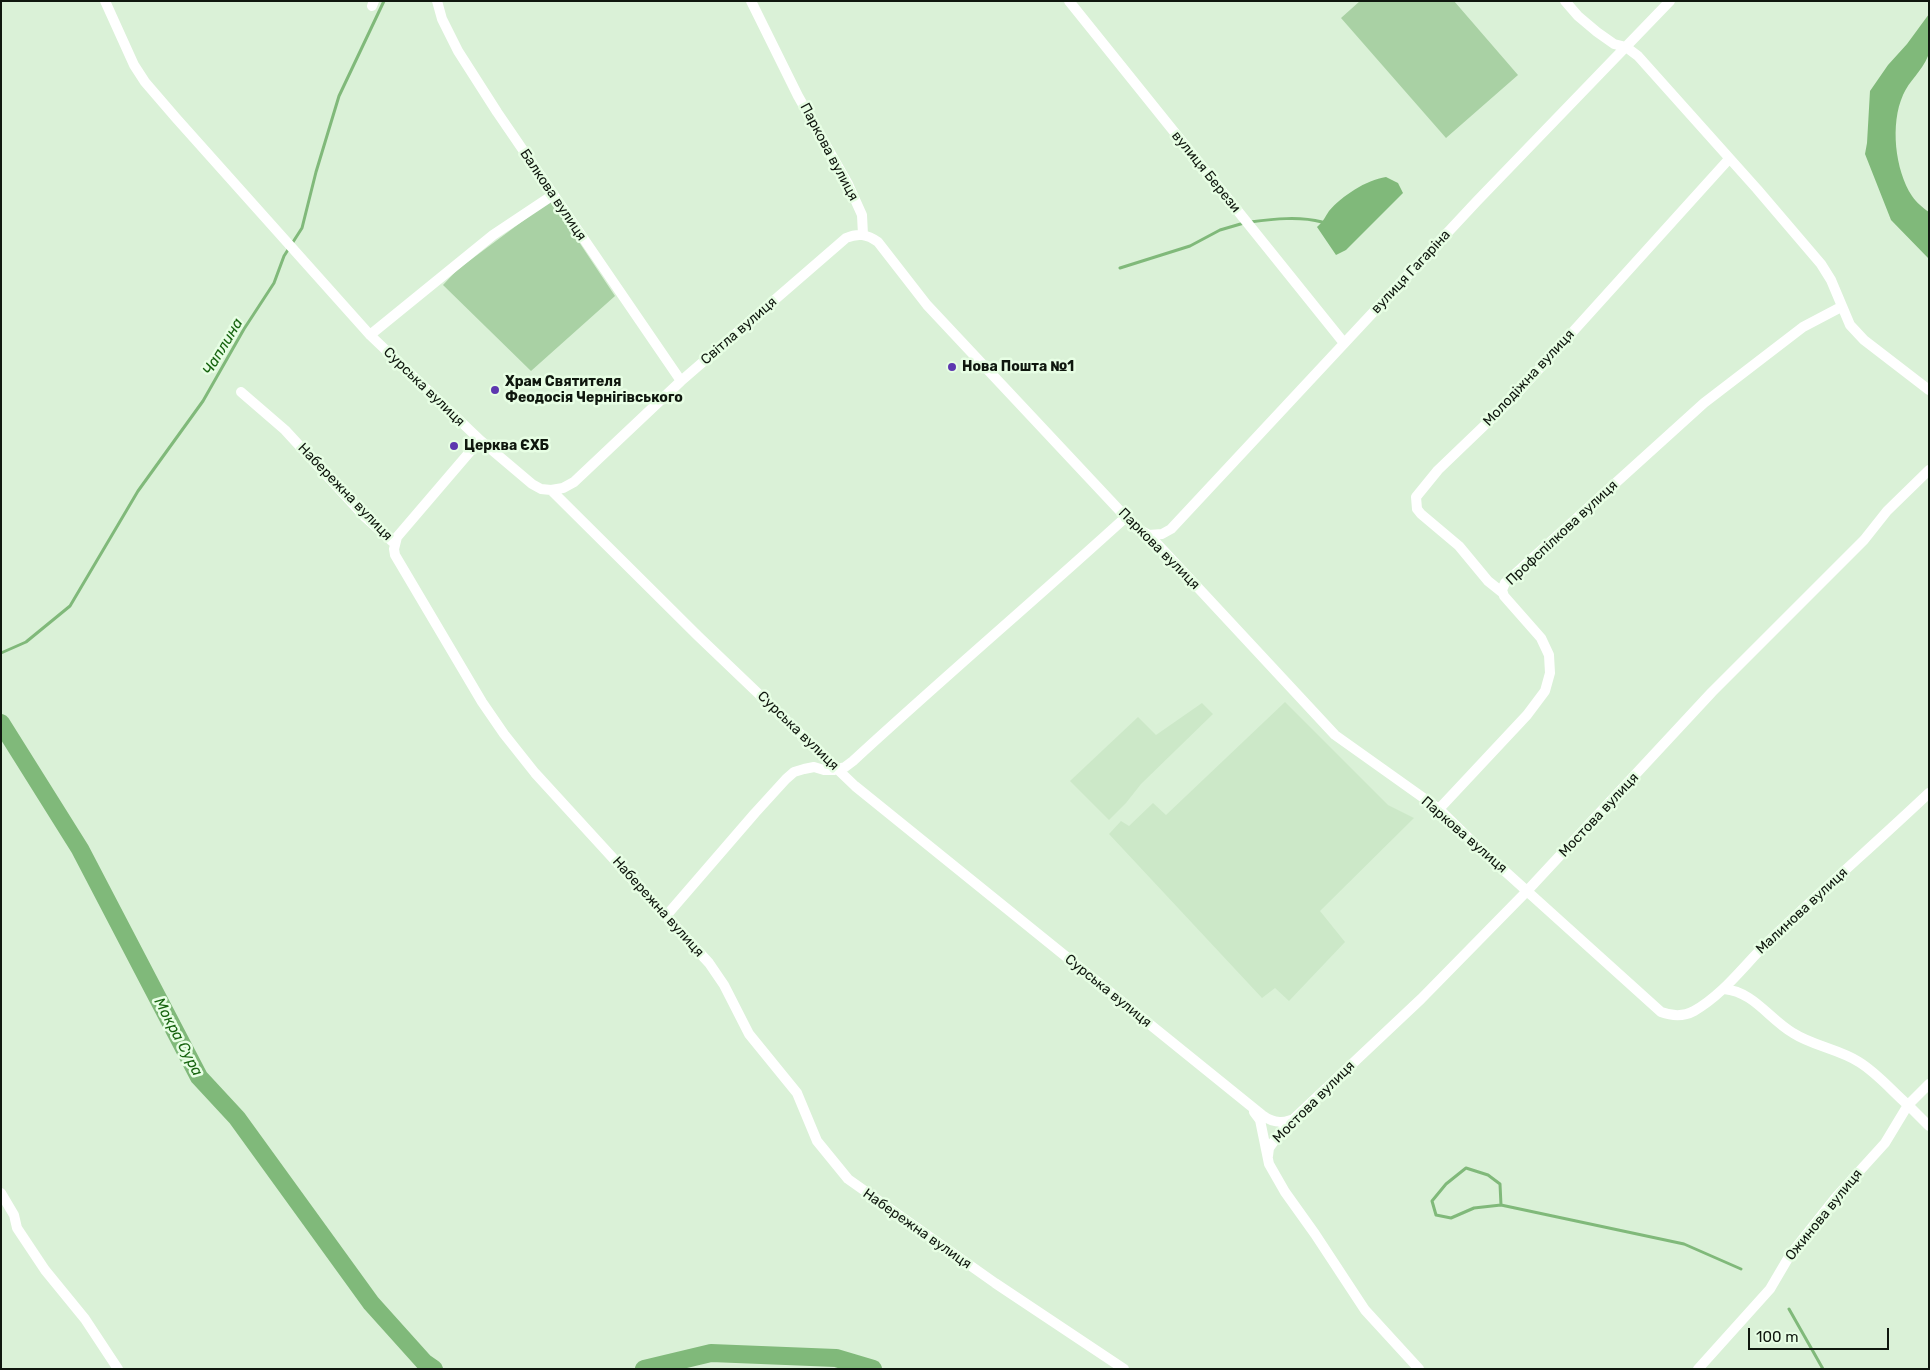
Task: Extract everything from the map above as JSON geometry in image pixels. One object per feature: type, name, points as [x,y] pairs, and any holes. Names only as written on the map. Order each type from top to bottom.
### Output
[{"type":"street","name":"Сурська вулиця","points":[[105,1],[134,65],[145,82],[370,335],[480,440],[532,484],[541,489],[551,490],[698,636],[855,786],[1269,1120],[1276,1122],[1291,1121],[1298,1117]]},
{"type":"street","name":"Балкова вулиця","points":[[437,1],[442,19],[458,51],[553,195],[681,381]]},
{"type":"street","name":"Паркова вулиця","points":[[751,1],[798,96],[848,184],[862,215],[862,235],[871,237],[878,242],[927,305],[1136,528],[1149,534],[1335,735],[1439,809],[1652,1006],[1660,1012],[1670,1015]]},
{"type":"street","name":"вулиця Берези","points":[[1068,1],[1344,343]]},
{"type":"street","points":[[1565,1],[1578,16],[1597,32],[1614,44],[1626,47],[1638,56],[1821,264],[1831,280],[1850,325],[1864,340],[1929,390]]},
{"type":"street","name":"вулиця Гагаріна","points":[[1149,534],[1162,534],[1171,529],[1477,201],[1670,1]]},
{"type":"street","name":"Молодіжна вулиця","points":[[1503,593],[1488,581],[1459,546],[1421,514],[1416,503],[1416,497],[1438,470],[1512,399],[1730,159]]},
{"type":"street","name":"Сурська вулиця","points":[[370,335],[493,235],[553,195]]},
{"type":"street","name":"Світла вулиця","points":[[551,490],[563,488],[574,482],[681,381],[846,238],[862,235]]},
{"type":"street","name":"Профспілкова вулиця","points":[[1439,809],[1527,716],[1545,691],[1550,673],[1549,655],[1541,638],[1503,593],[1503,587],[1507,580],[1704,403],[1803,327],[1841,307]]},
{"type":"street","name":"Набережна вулиця","points":[[242,392],[285,430],[365,517],[394,542],[396,555],[482,702],[504,734],[535,772],[709,963],[724,985],[749,1034],[797,1093],[817,1141],[848,1179],[994,1283],[1124,1369]]},
{"type":"street","points":[[394,542],[480,440]]},
{"type":"street","name":"Мостова вулиця","points":[[1268,1156],[1269,1148],[1276,1138],[1421,999],[1527,891],[1712,692],[1864,540],[1886,511],[1929,470]]},
{"type":"street","points":[[666,916],[754,813],[794,772],[804,769],[838,768],[854,761],[913,706],[1039,597],[1126,516]]},
{"type":"street","name":"Малинова вулиця","points":[[1670,1015],[1680,1016],[1692,1012],[1724,989],[1768,942],[1929,793]]},
{"type":"street","points":[[1724,989],[1737,990],[1748,996],[1794,1034],[1836,1050],[1860,1062],[1929,1126]]},
{"type":"street","name":"Ожинова вулиця","points":[[1698,1369],[1770,1290],[1790,1255],[1836,1197],[1885,1143],[1908,1105],[1929,1084]]},
{"type":"street","name":"Сурська вулиця","points":[[1249,1103],[1260,1120],[1269,1164],[1285,1192],[1365,1310],[1419,1369]]},
{"type":"street","points":[[1,1193],[14,1215],[17,1228],[45,1270],[85,1319],[118,1369]]},
{"type":"shaded area","points":[[1360,1],[1454,1],[1518,75],[1446,138],[1341,18]]},
{"type":"shaded area","points":[[1929,14],[1928,56],[1903,95],[1897,119],[1896,147],[1906,185],[1915,200],[1929,212],[1929,259],[1891,220],[1865,154],[1870,91],[1888,65],[1907,44]]},
{"type":"shaded area","points":[[1386,177],[1398,183],[1403,193],[1346,250],[1336,255],[1317,227],[1329,211],[1347,194],[1370,181]]},
{"type":"shaded area","points":[[551,200],[615,296],[531,371],[443,285],[457,270]]},
{"type":"shaded area","points":[[1285,702],[1388,805],[1414,818],[1320,911],[1345,942],[1289,1001],[1275,988],[1262,998],[1109,834],[1121,821],[1129,826],[1153,803],[1166,815]]},
{"type":"shaded area","points":[[1202,703],[1213,714],[1141,784],[1109,820],[1070,781],[1138,717],[1156,735]]},
{"type":"waterway","name":"Чаплина","points":[[1,653],[26,642],[70,606],[138,491],[203,401],[244,329],[274,283],[284,256],[302,228],[316,172],[339,96],[384,1]]},
{"type":"waterway","points":[[1250,222],[1277,219],[1322,222]]},
{"type":"waterway","points":[[1120,268],[1190,246],[1220,230],[1244,223]]},
{"type":"waterway","name":"Мокра Сура","points":[[1,723],[80,849],[199,1077],[237,1118],[371,1303],[424,1362],[434,1369]]},
{"type":"waterway","points":[[1501,1205],[1500,1184],[1488,1175],[1466,1168],[1446,1184],[1432,1201],[1436,1215],[1451,1218],[1474,1208],[1501,1205],[1684,1244],[1741,1269]]},
{"type":"waterway","points":[[1789,1309],[1823,1369]]},
{"type":"waterway","name":"Мокра Сура","points":[[644,1369],[711,1353],[836,1358],[873,1369]]},
{"type":"place","name":"Нова Пошта №1","points":[[952,367]]},
{"type":"place","name":"Храм Святителя Феодосія Чернігівського","points":[[495,390]]},
{"type":"place","name":"Церква ЄХБ","points":[[454,446]]}]
